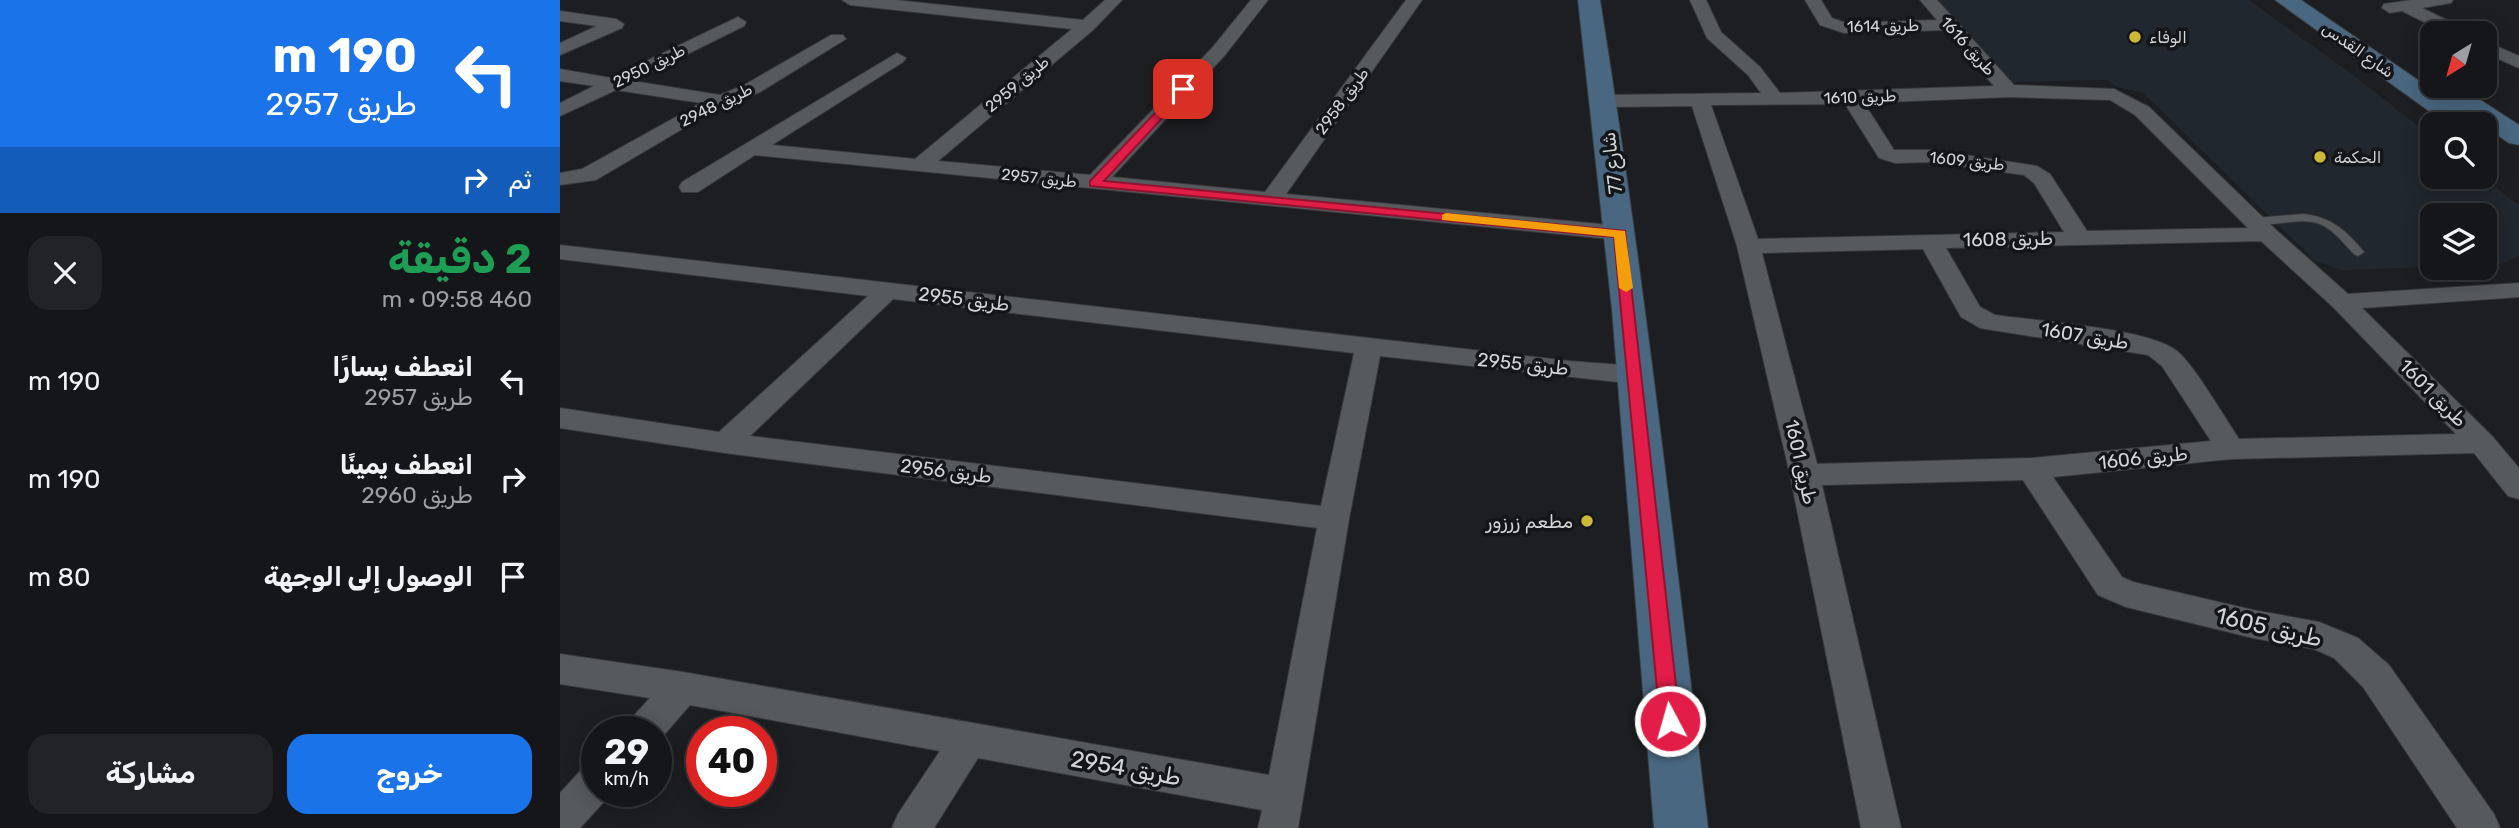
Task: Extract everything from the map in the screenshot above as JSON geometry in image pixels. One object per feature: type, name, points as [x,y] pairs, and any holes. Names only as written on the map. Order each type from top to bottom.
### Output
[{"type":"street","points":[[850,0],[1087,26]]},
{"type":"street","points":[[981,13],[997,0]]},
{"type":"street","name":"طريق 2959","points":[[919,166],[1087,26],[1114,0]]},
{"type":"street","points":[[1094,183],[1219,51],[1260,0]]},
{"type":"street","name":"طريق 2958","points":[[1270,201],[1414,0]]},
{"type":"street","name":"شارع 77","points":[[1590,0],[1605,102],[1636,375],[1681,828]]},
{"type":"street","points":[[1698,0],[1713,34],[1754,71],[1775,100]]},
{"type":"street","name":"شارع القدس","points":[[2286,0],[2447,112]]},
{"type":"street","name":"شارع القدس","points":[[2315,0],[2420,71]]},
{"type":"street","points":[[2430,21],[2397,7],[2445,0]]},
{"type":"street","name":"طريق 1614","points":[[1817,7],[1932,5]]},
{"type":"street","name":"طريق 1616","points":[[1932,5],[2009,91]]},
{"type":"street","name":"طريق 1614","points":[[1817,7],[1829,23],[1844,27],[1950,25]]},
{"type":"street","points":[[560,16],[616,24],[560,50]]},
{"type":"street","name":"طريق 2950","points":[[560,110],[738,23]]},
{"type":"street","name":"طريق 2948","points":[[560,179],[578,178],[595,171],[699,111],[753,88],[837,39]]},
{"type":"street","points":[[2497,52],[2519,63]]},
{"type":"street","points":[[690,187],[897,58]]},
{"type":"street","points":[[560,75],[722,101]]},
{"type":"street","name":"طريق 1610","points":[[1605,102],[1851,98],[2009,91],[2114,95]]},
{"type":"street","name":"طريق 1601","points":[[2114,95],[2142,111],[2260,228],[2342,302],[2482,443],[2519,488]]},
{"type":"street","name":"طريق 1609","points":[[1851,98],[1881,147],[1890,156],[1932,156],[2030,170],[2042,179],[2079,237]]},
{"type":"street","points":[[2460,98],[2519,137]]},
{"type":"street","name":"طريق 1601","points":[[1700,102],[1749,246],[1805,475],[1881,828]]},
{"type":"street","points":[[2497,147],[2519,163]]},
{"type":"street","name":"طريق 2957","points":[[752,149],[1620,233]]},
{"type":"street","name":"طريق 1608","points":[[1749,246],[2079,237],[2260,228]]},
{"type":"street","name":"طريق 1607","points":[[1930,241],[1970,312],[1989,322],[2056,330],[2157,349],[2171,360],[2231,449]]},
{"type":"street","name":"طريق 2955","points":[[560,252],[1569,370],[1636,375]]},
{"type":"street","points":[[2342,302],[2519,288]]},
{"type":"street","points":[[725,443],[888,290]]},
{"type":"street","points":[[1281,812],[1334,519],[1369,346]]},
{"type":"street","name":"طريق 2956","points":[[560,418],[725,443],[1334,519]]},
{"type":"street","name":"طريق 1606","points":[[1805,475],[2031,469],[2231,449],[2482,443]]},
{"type":"street","name":"طريق 1605","points":[[2031,469],[2110,586],[2126,594],[2253,624],[2319,636],[2346,648],[2375,676],[2480,828]]},
{"type":"street","name":"طريق 2954","points":[[560,669],[682,688],[968,740],[1281,812]]},
{"type":"street","points":[[657,716],[682,688]]},
{"type":"street","points":[[912,828],[968,740]]},
{"type":"street","points":[[560,821],[581,798]]},
{"type":"lane","points":[[2260,228],[2306,219],[2323,221],[2331,225],[2358,252]]},
{"type":"shaded area","points":[[1936,0],[2249,0],[2352,74],[2420,128],[2420,189],[2497,188],[2519,205],[2519,256],[2497,265],[2497,203],[2420,203],[2420,267],[2341,270],[2315,261],[2143,93],[2117,87],[2107,80],[2013,82]]},
{"type":"slow traffic","points":[[1446,217],[1620,233],[1626,288]]},
{"type":"place","name":"الوفاء","points":[[2135,37]]},
{"type":"place","name":"الحكمة","points":[[2320,157]]},
{"type":"place","name":"مطعم زرزور","points":[[1587,521]]},
{"type":"route","points":[[1183,89],[1094,183],[1620,233],[1670,721]]}]
